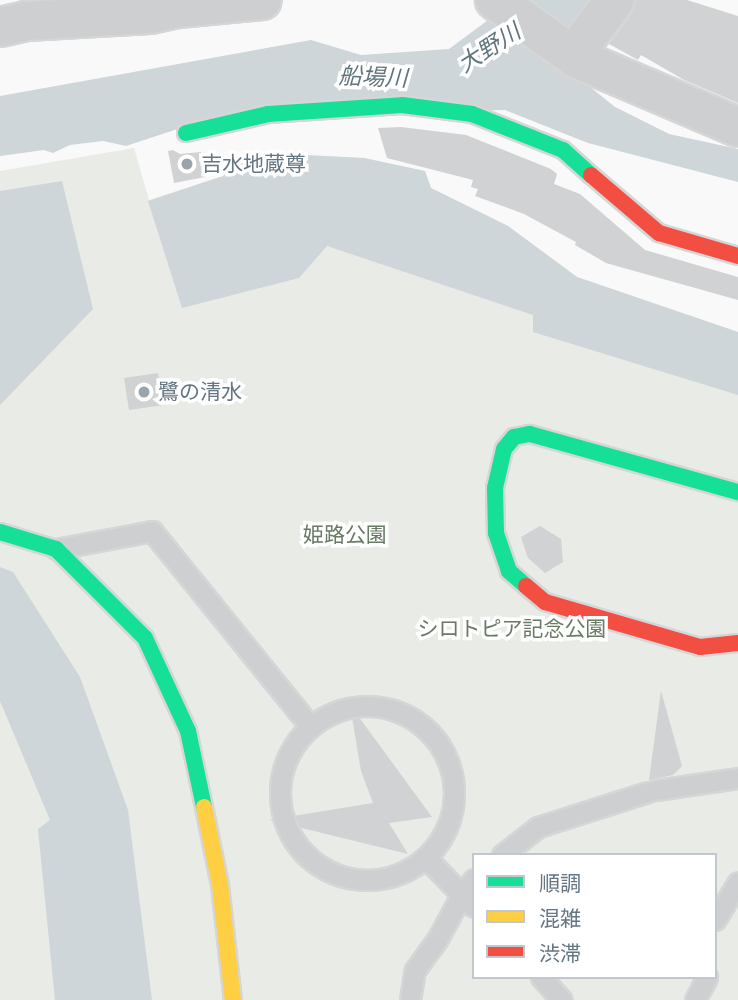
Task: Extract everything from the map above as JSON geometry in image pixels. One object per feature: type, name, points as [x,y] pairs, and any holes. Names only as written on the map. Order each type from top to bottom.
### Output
[{"type":"street","points":[[0,27],[26,21],[150,7],[178,8],[262,0]]},
{"type":"street","points":[[495,0],[576,58],[738,127]]},
{"type":"street","points":[[576,58],[587,37],[615,0]]},
{"type":"street","points":[[186,134],[268,114],[311,109],[402,105],[472,114],[563,150],[659,233],[738,256]]},
{"type":"street","points":[[738,492],[530,434],[514,437],[504,449],[495,488],[496,533],[509,571],[545,602],[700,647],[738,643]]},
{"type":"street","points":[[0,532],[56,550],[145,638],[188,731],[220,885],[233,1000]]},
{"type":"lane","points":[[56,550],[152,531],[310,726]]},
{"type":"lane","points":[[376,705],[404,713],[424,726],[444,749],[453,771],[454,811],[438,845],[427,859],[396,877],[361,881],[337,876],[316,865],[293,840],[280,805],[282,773],[290,751],[310,726],[341,709],[376,705]]},
{"type":"lane","points":[[505,853],[538,827],[652,791],[738,778]]},
{"type":"lane","points":[[410,1000],[415,970],[470,893],[427,859]]},
{"type":"lane","points":[[717,917],[738,882]]},
{"type":"lane","points":[[543,979],[562,1000]]},
{"type":"lane","points":[[695,1000],[706,979]]},
{"type":"green space","name":"姫路公園","points":[[134,148],[149,200],[223,176],[232,161],[285,154],[364,158],[425,171],[431,188],[508,226],[577,277],[738,332],[738,1000],[0,1000],[0,171]]},
{"type":"water","points":[[515,0],[597,0],[559,62],[615,107],[669,134],[738,149],[738,182],[588,143],[505,110],[217,116],[126,146],[103,141],[70,145],[53,153],[44,150],[0,156],[0,96],[311,40],[361,55],[449,49]]},
{"type":"water","points":[[285,154],[364,158],[425,171],[431,188],[508,226],[577,277],[738,332],[738,395],[533,332],[533,315],[327,246],[299,278],[182,308],[148,201],[223,176],[232,161]]},
{"type":"water","points":[[62,181],[93,309],[0,405],[0,191]]},
{"type":"water","points":[[0,567],[13,572],[80,677],[128,810],[152,1000],[55,1000],[38,829],[50,820],[0,701]]},
{"type":"building","points":[[636,0],[687,0],[738,16],[738,103],[684,80],[641,55],[638,60],[609,44],[632,13]]},
{"type":"building","points":[[401,127],[466,135],[551,169],[557,174],[554,184],[580,194],[645,250],[738,277],[738,300],[606,263],[575,245],[576,242],[524,214],[475,196],[478,189],[471,187],[473,180],[387,158],[378,128]]},
{"type":"building","name":"吉水地蔵尊","points":[[173,150],[180,154],[201,152],[205,177],[174,183],[168,151]]},
{"type":"building","name":"鷺の清水","points":[[158,373],[164,405],[129,410],[124,378]]},
{"type":"building","points":[[540,526],[561,539],[563,562],[545,573],[528,558],[521,537]]},
{"type":"building","points":[[661,691],[682,766],[673,775],[649,780]]},
{"type":"building","points":[[350,705],[432,817],[389,823],[408,854],[269,820],[373,803],[361,771]]},
{"type":"traffic: fast","points":[[186,133],[268,114],[402,105],[472,114],[563,150],[591,175]]},
{"type":"traffic: fast","points":[[526,586],[509,571],[496,533],[495,488],[504,449],[514,437],[530,434],[738,492]]},
{"type":"traffic: fast","points":[[0,532],[56,549],[145,638],[188,731],[204,807]]},
{"type":"traffic: slow","points":[[204,807],[220,885],[233,1000]]},
{"type":"traffic: jam","points":[[591,175],[659,233],[738,256]]},
{"type":"traffic: jam","points":[[526,586],[545,602],[700,647],[738,643]]},
{"type":"place","name":"吉水地蔵尊","points":[[187,164]]},
{"type":"place","name":"鷺の清水","points":[[144,392]]},
{"type":"water label","name":"大野川","points":[[489,48]]},
{"type":"water label","name":"船場川","points":[[373,77]]},
{"type":"park label","name":"シロトピア記念公園","points":[[512,629]]}]
